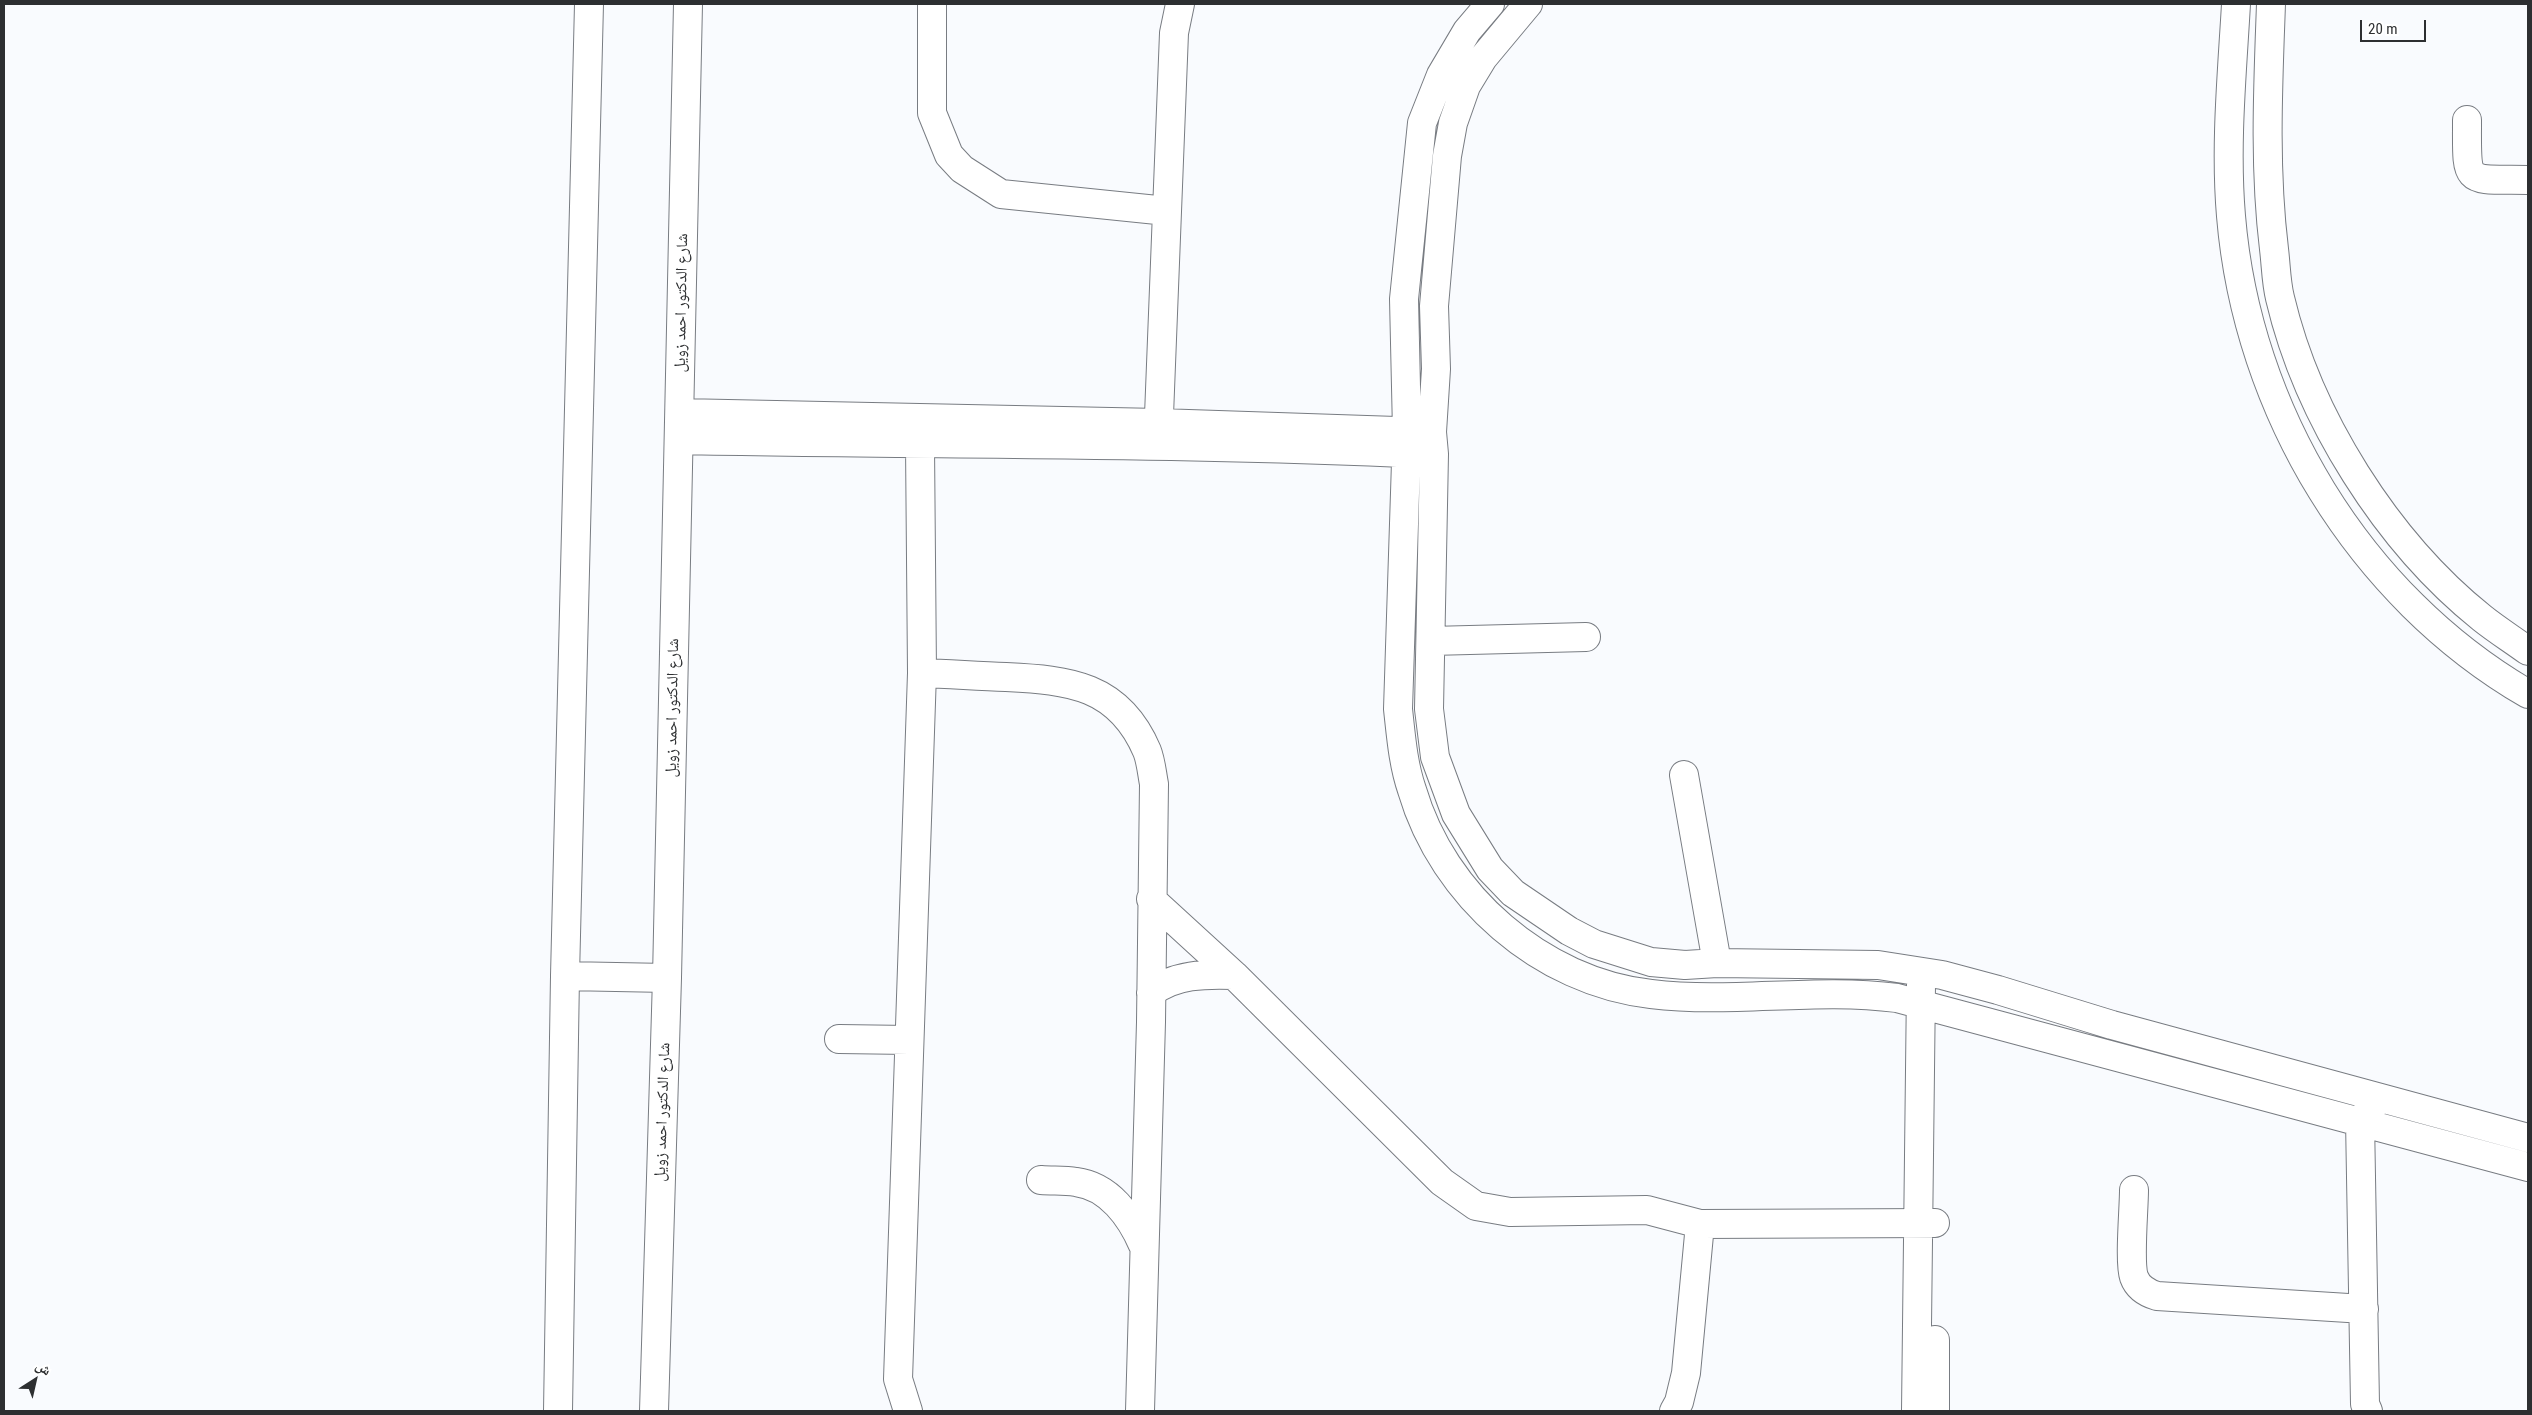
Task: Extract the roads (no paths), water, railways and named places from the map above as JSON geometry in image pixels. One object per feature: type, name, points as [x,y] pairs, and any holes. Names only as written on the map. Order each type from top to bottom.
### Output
[{"type":"street","points":[[558,1411],[565,976],[589,4]]},
{"type":"street","name":"شارع الدكتور احمد زويل","points":[[654,1411],[667,978],[688,4]]},
{"type":"street","points":[[932,4],[932,112],[949,155],[962,169],[1001,194],[1167,211]]},
{"type":"street","points":[[1158,434],[1174,33],[1180,4]]},
{"type":"street","points":[[1490,4],[1467,31],[1441,75],[1422,123],[1404,299],[1420,443],[1431,641],[1429,708],[1435,757],[1456,814],[1490,869],[1513,893],[1569,931],[1594,944],[1652,962],[1685,965],[1717,963],[1848,964],[1932,973],[1998,990],[2112,1025],[2528,1138]]},
{"type":"street","points":[[1528,4],[1483,58],[1466,86],[1452,123],[1447,156],[1434,306],[1436,369],[1420,443],[1398,709],[1402,751],[1412,791],[1427,830],[1448,867],[1474,900],[1512,935],[1555,965],[1601,985],[1652,994],[1874,995],[1930,1006],[2360,1120],[2528,1167]]},
{"type":"street","points":[[2236,4],[2230,135],[2231,215],[2237,269],[2252,335],[2272,393],[2295,442],[2334,510],[2381,572],[2436,628],[2497,676],[2528,694]]},
{"type":"street","points":[[2271,4],[2267,145],[2271,220],[2280,297],[2303,370],[2336,440],[2376,505],[2426,564],[2481,617],[2528,651]]},
{"type":"street","points":[[2467,120],[2467,164],[2470,173],[2478,178],[2528,180]]},
{"type":"street","points":[[680,413],[1158,434],[1420,443]]},
{"type":"street","points":[[679,440],[920,445],[1158,434]]},
{"type":"street","points":[[908,1411],[898,1379],[922,673],[920,445]]},
{"type":"street","points":[[1431,641],[1586,637]]},
{"type":"street","points":[[922,673],[1047,679],[1080,685],[1109,700],[1132,723],[1148,752],[1154,784],[1151,993],[1140,1411]]},
{"type":"street","points":[[1684,775],[1717,963]]},
{"type":"street","points":[[1151,899],[1234,975],[1442,1182],[1476,1206],[1510,1212],[1647,1210],[1700,1224],[1926,1223]]},
{"type":"street","points":[[1916,1411],[1926,1223],[1932,973]]},
{"type":"street","points":[[1151,993],[1179,979],[1203,974],[1234,975]]},
{"type":"street","points":[[565,976],[667,978]]},
{"type":"street","points":[[839,1039],[909,1040]]},
{"type":"street","points":[[2368,1411],[2366,1404],[2360,1120],[2381,1098]]},
{"type":"street","points":[[1041,1180],[1078,1182],[1100,1191],[1119,1205],[1134,1224],[1143,1246]]},
{"type":"street","points":[[2134,1190],[2134,1275],[2142,1290],[2149,1294],[2364,1308]]},
{"type":"street","points":[[1926,1223],[1935,1411]]},
{"type":"street","points":[[1674,1411],[1679,1402],[1686,1373],[1700,1224]]}]
